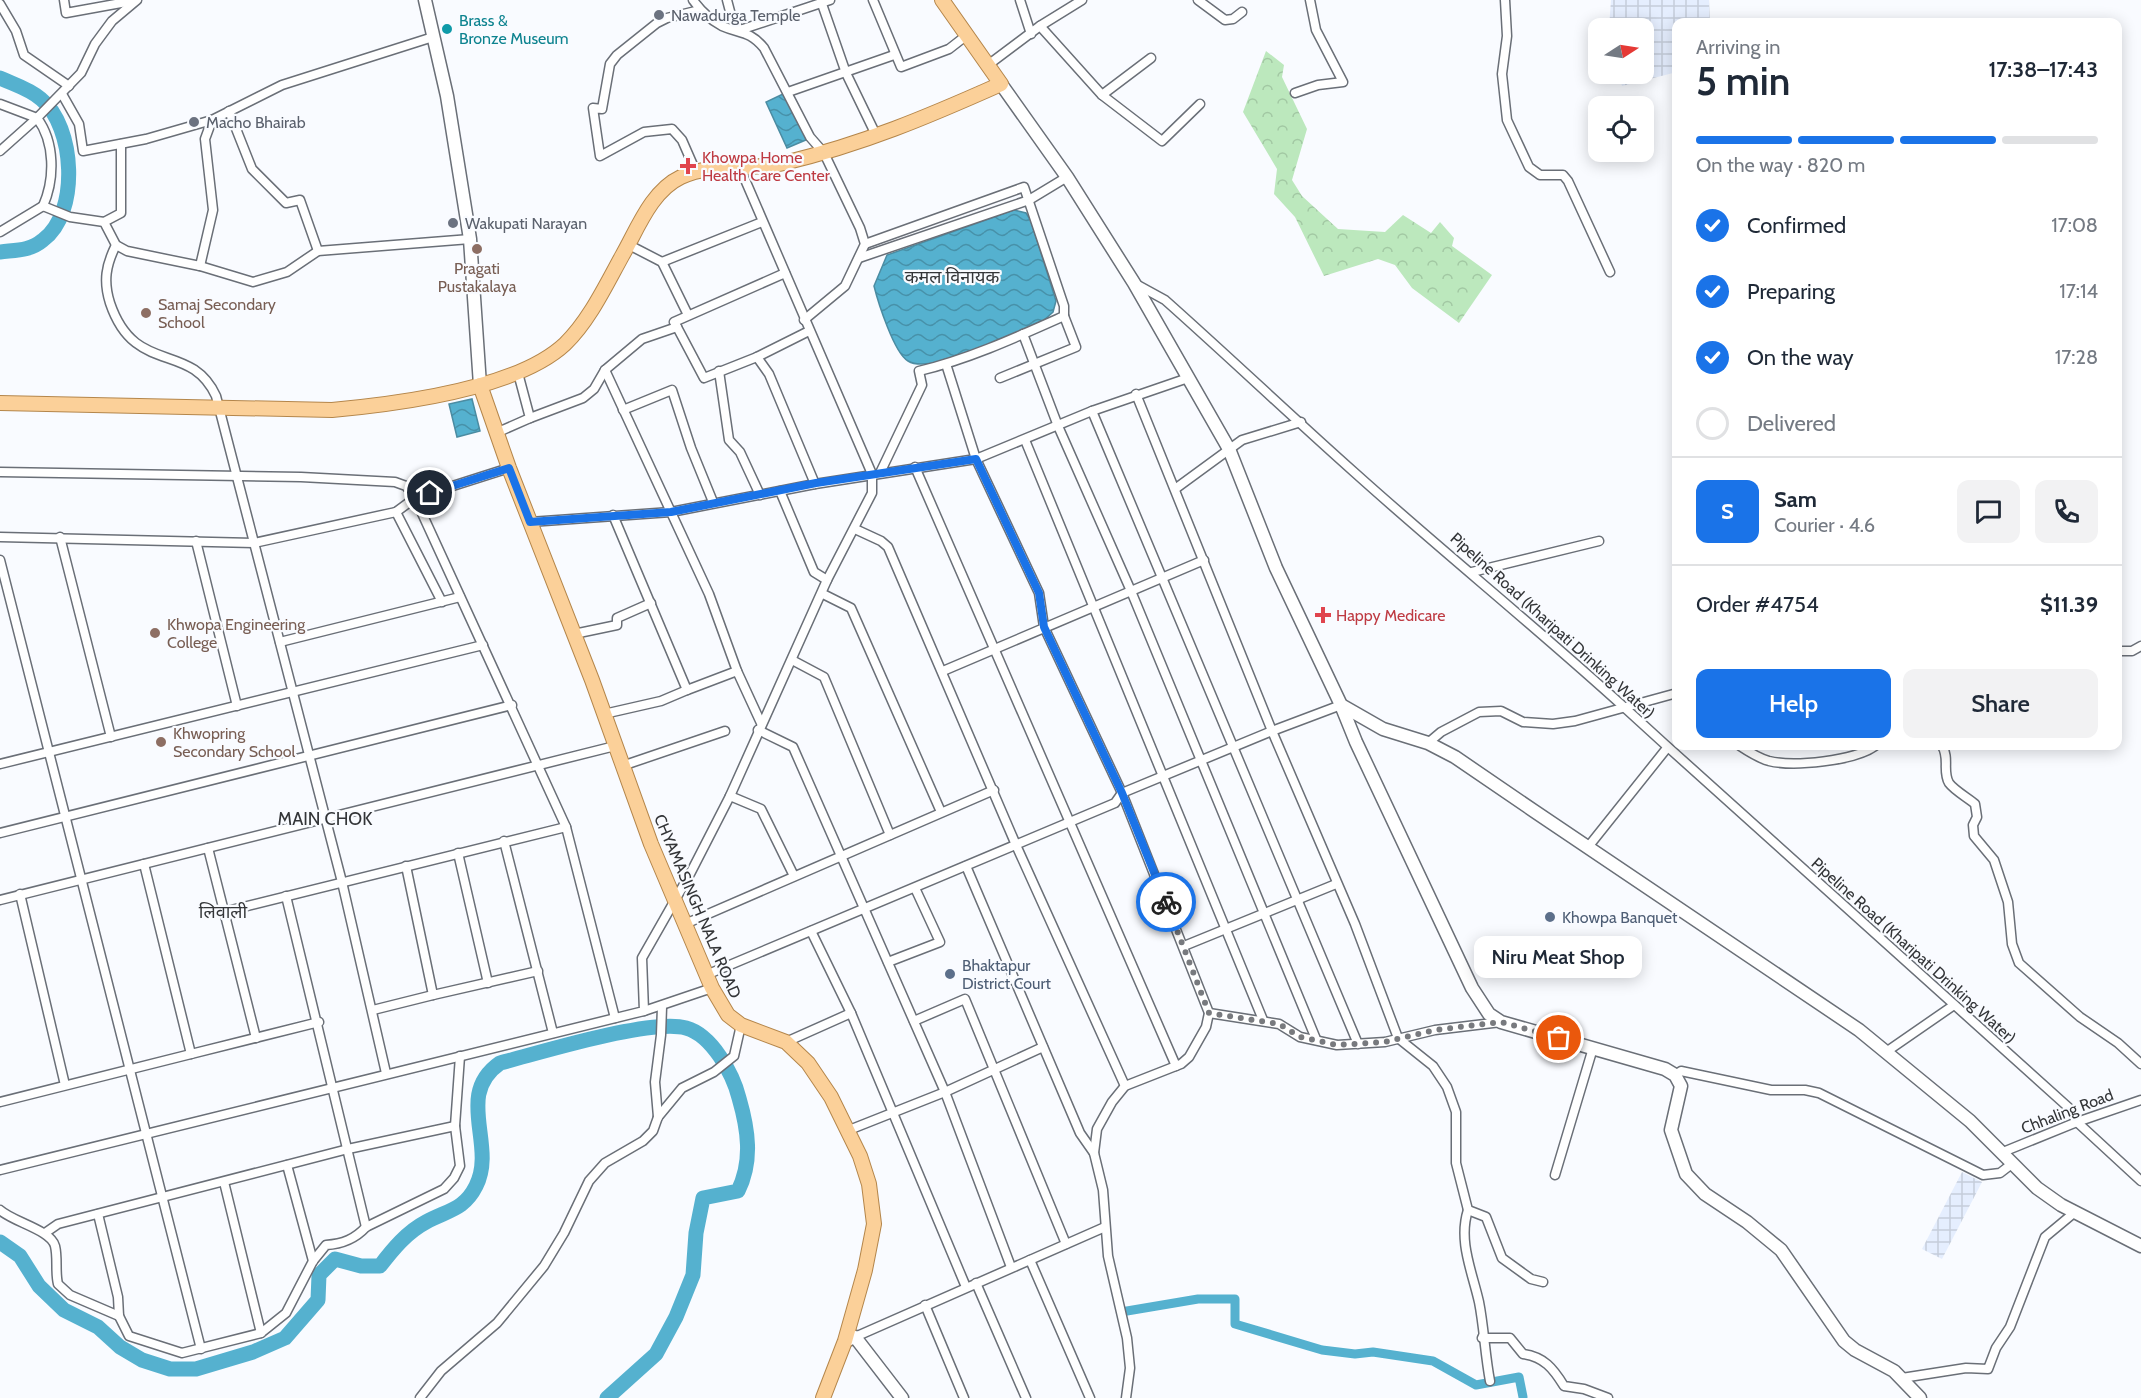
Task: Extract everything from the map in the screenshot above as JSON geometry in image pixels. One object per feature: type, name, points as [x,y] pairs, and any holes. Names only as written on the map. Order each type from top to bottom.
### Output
[{"type":"main road","points":[[425,0],[447,96],[470,239],[480,385]]},
{"type":"main road","points":[[942,0],[1067,177],[1134,283],[1229,449],[1276,568],[1341,705],[1356,742],[1472,988],[1489,1014],[1501,1022],[1593,1048],[1675,1075],[1681,1090],[1671,1130],[1686,1174],[1705,1194],[1747,1222],[1781,1250],[1844,1341],[1902,1378],[1920,1398]]},
{"type":"main road","points":[[0,403],[332,410],[363,407],[480,385],[518,373],[554,353],[575,333],[663,190],[682,177],[696,172],[780,164],[824,153],[877,137],[1001,84]]},
{"type":"main road","name":"CHYAMASINGH NALA ROAD","points":[[480,385],[509,468],[674,901],[709,981],[728,1015],[741,1025],[786,1042],[808,1063],[849,1130],[869,1184],[874,1224],[865,1270],[850,1339],[823,1398]]},
{"type":"main road","points":[[1341,705],[1383,729],[1428,743],[1485,776],[1810,996],[1886,1052],[1971,1121],[2003,1152],[2024,1178],[2037,1188],[2075,1212],[2141,1246]]},
{"type":"main road","points":[[850,1339],[902,1398]]},
{"type":"street","points":[[64,0],[66,13],[136,0]]},
{"type":"street","points":[[0,151],[59,97],[81,73],[95,44],[112,21],[136,0]]},
{"type":"street","points":[[693,0],[700,10],[722,26],[740,30],[755,37],[764,48],[810,137],[824,153],[860,228],[865,244],[845,286],[804,320]]},
{"type":"street","points":[[728,0],[732,19],[740,30]]},
{"type":"street","points":[[873,0],[894,55],[901,67],[949,49],[967,35]]},
{"type":"street","points":[[1020,0],[1031,34]]},
{"type":"street","points":[[988,65],[1040,26],[1082,0]]},
{"type":"street","points":[[1198,0],[1225,20],[1233,19],[1242,12]]},
{"type":"street","points":[[1295,93],[1318,85],[1343,82],[1317,30],[1310,0]]},
{"type":"street","points":[[1505,0],[1507,36],[1502,74],[1507,120],[1529,167],[1540,175],[1563,175],[1568,181],[1610,272]]},
{"type":"street","points":[[740,30],[826,2],[846,73],[877,137]]},
{"type":"street","points":[[0,4],[16,31],[24,55],[69,86]]},
{"type":"street","points":[[696,172],[682,140],[672,129],[644,132],[600,156],[593,108],[602,109],[610,64],[617,55],[657,23],[700,10]]},
{"type":"street","points":[[1040,26],[1102,95],[1162,141],[1200,104]]},
{"type":"street","points":[[59,97],[79,124],[83,151],[160,136],[212,120],[282,85],[433,38]]},
{"type":"street","points":[[788,92],[894,55]]},
{"type":"street","points":[[1102,95],[1151,58]]},
{"type":"street","points":[[0,104],[39,116],[46,130],[51,164],[47,207]]},
{"type":"street","points":[[229,111],[252,169],[286,202],[300,200],[318,251]]},
{"type":"street","points":[[200,266],[213,210],[205,138],[212,120]]},
{"type":"street","points":[[47,207],[70,217],[104,222],[121,213],[121,144]]},
{"type":"street","points":[[740,168],[804,320],[876,474]]},
{"type":"street","points":[[859,258],[1029,200],[1067,177]]},
{"type":"street","points":[[865,244],[1024,187],[1062,297],[1064,316],[1076,347],[1000,378]]},
{"type":"street","points":[[0,232],[47,207]]},
{"type":"street","points":[[104,222],[116,245],[127,251],[200,266],[253,282],[287,272],[318,251],[470,239]]},
{"type":"street","points":[[662,262],[762,222]]},
{"type":"street","points":[[116,245],[109,260],[105,282],[115,318],[123,332],[141,349],[197,370],[208,381],[219,407],[342,882],[386,1073]]},
{"type":"street","points":[[629,245],[662,262],[688,315]]},
{"type":"street","points":[[785,273],[674,322],[704,378],[757,357],[809,331]]},
{"type":"street","name":"Pipeline Road (Kharipati Drinking Water)","points":[[1134,283],[1165,300],[1354,472],[1472,572],[1512,611],[1624,707],[2068,1107],[2077,1122],[2141,1181]]},
{"type":"street","points":[[645,1011],[642,958],[730,796],[759,727],[823,594],[827,580],[872,493],[876,474],[922,385],[919,371],[946,364],[1064,316]]},
{"type":"street","points":[[496,433],[583,398],[594,389],[604,370],[642,339],[677,327]]},
{"type":"street","points":[[1023,334],[1058,426],[1131,591],[1316,1040]]},
{"type":"street","points":[[757,357],[769,374],[816,483]]},
{"type":"street","points":[[946,364],[976,459],[1039,593],[1044,627],[1122,793],[1209,1013],[1206,1027],[1189,1058],[1176,1066],[1125,1086],[1112,1102],[1097,1129],[1094,1153],[1102,1190],[1108,1256],[1127,1338],[1130,1368],[1126,1398]]},
{"type":"street","points":[[604,370],[709,594],[759,727],[793,747],[945,1092],[1011,1267]]},
{"type":"street","points":[[719,371],[729,440],[743,458],[760,495]]},
{"type":"street","points":[[518,373],[530,418]]},
{"type":"street","points":[[530,522],[671,512],[816,483],[976,459],[1136,394],[1188,378]]},
{"type":"street","points":[[624,410],[672,390],[691,448],[713,502]]},
{"type":"street","points":[[1136,394],[1272,731],[1355,924],[1398,1038],[1433,1066],[1447,1087],[1456,1112],[1456,1163],[1468,1210],[1464,1224],[1469,1269],[1479,1302],[1482,1338],[1490,1381]]},
{"type":"street","points":[[1092,411],[1358,1044]]},
{"type":"street","points":[[1175,489],[1242,440],[1301,422]]},
{"type":"street","points":[[1025,440],[1165,776],[1200,870],[1263,1020]]},
{"type":"street","points":[[915,467],[1176,1066]]},
{"type":"street","points":[[0,537],[254,543],[396,512],[415,498],[509,468]]},
{"type":"street","points":[[0,472],[301,477],[394,482],[406,486],[415,498],[567,827],[615,1018]]},
{"type":"street","points":[[780,491],[814,572],[827,580]]},
{"type":"street","points":[[396,512],[442,602]]},
{"type":"street","points":[[614,515],[687,690]]},
{"type":"street","points":[[855,529],[881,541],[888,547],[1016,845],[1125,1086]]},
{"type":"street","points":[[60,537],[111,736]]},
{"type":"street","points":[[196,541],[237,706]]},
{"type":"street","points":[[1472,572],[1599,541]]},
{"type":"street","points":[[0,560],[201,1349]]},
{"type":"street","points":[[943,671],[1204,560]]},
{"type":"street","points":[[823,594],[851,608],[941,812]]},
{"type":"street","points":[[280,642],[460,597]]},
{"type":"street","points":[[574,634],[616,625],[617,618],[651,603]]},
{"type":"street","points":[[0,764],[483,645]]},
{"type":"street","points":[[2122,651],[2132,651],[2141,646]]},
{"type":"street","points":[[792,660],[824,677],[890,835]]},
{"type":"street","points":[[604,714],[661,701],[737,670]]},
{"type":"street","points":[[1428,743],[1440,732],[1479,712],[1501,711],[1523,723],[1538,725],[1575,721],[1672,694]]},
{"type":"street","points":[[0,832],[512,705]]},
{"type":"street","points":[[0,1170],[386,1073],[645,1011],[662,1010],[709,981],[811,931],[1115,803],[1122,793],[1199,760],[1341,705]]},
{"type":"street","points":[[622,765],[725,731]]},
{"type":"street","points":[[0,900],[615,746]]},
{"type":"street","points":[[1588,847],[1667,748]]},
{"type":"street","points":[[1746,750],[1761,759],[1781,763],[1849,757],[1866,750]]},
{"type":"street","points":[[1943,750],[1947,761],[1946,775],[1950,785],[1976,804],[1974,837],[1994,860],[2008,902],[2012,944],[2019,963],[2080,1017],[2118,1043],[2141,1064]]},
{"type":"street","points":[[685,924],[994,790]]},
{"type":"street","points":[[730,796],[761,809],[794,876]]},
{"type":"street","points":[[223,912],[567,827]]},
{"type":"street","points":[[504,841],[553,1033]]},
{"type":"street","points":[[208,848],[256,1038]]},
{"type":"street","points":[[458,853],[488,983]]},
{"type":"street","points":[[144,864],[191,1054]]},
{"type":"street","points":[[406,866],[433,995]]},
{"type":"street","points":[[966,866],[1080,1133],[1094,1153]]},
{"type":"street","points":[[1184,946],[1336,884]]},
{"type":"street","points":[[888,962],[940,942],[915,888]]},
{"type":"street","points":[[20,894],[65,1085]]},
{"type":"street","points":[[286,896],[319,1022],[366,1227]]},
{"type":"street","points":[[811,931],[851,1013],[891,1114],[966,1287]]},
{"type":"street","points":[[373,1010],[537,971]]},
{"type":"street","points":[[914,1021],[965,999],[1066,1244]]},
{"type":"street","points":[[1886,1052],[1954,1005]]},
{"type":"street","points":[[658,1117],[655,1082],[662,1010]]},
{"type":"street","points":[[786,1042],[851,1013]]},
{"type":"street","points":[[1209,1013],[1279,1024],[1300,1037],[1337,1045],[1358,1044],[1435,1030],[1501,1022]]},
{"type":"street","points":[[0,1102],[319,1022]]},
{"type":"street","points":[[420,1398],[441,1371],[497,1323],[544,1266],[564,1233],[589,1181],[605,1163],[643,1141],[653,1131],[658,1117],[682,1088],[714,1072],[734,1056],[741,1025]]},
{"type":"street","points":[[849,1130],[945,1092],[1043,1047]]},
{"type":"street","points":[[1555,1175],[1593,1048]]},
{"type":"street","points":[[98,1214],[118,1297],[119,1316],[129,1336],[182,1353],[261,1333],[286,1313],[313,1261],[326,1245],[340,1244],[358,1235],[366,1227],[444,1189],[454,1178],[460,1166],[454,1126],[460,1056]]},
{"type":"street","points":[[1675,1075],[1681,1071],[1771,1090],[1805,1090],[1819,1093],[1983,1175],[2000,1173],[2013,1163]]},
{"type":"street","name":"Chhaling Road","points":[[2003,1152],[2077,1122],[2141,1100]]},
{"type":"street","points":[[45,1233],[58,1224],[161,1197],[348,1149],[454,1126]]},
{"type":"street","points":[[287,1165],[313,1261]]},
{"type":"street","points":[[224,1182],[261,1333]]},
{"type":"street","points":[[0,1210],[9,1219],[45,1233],[55,1244],[58,1284],[70,1295],[119,1316]]},
{"type":"street","points":[[1468,1210],[1486,1217],[1502,1258],[1531,1279],[1543,1282]]},
{"type":"street","points":[[1902,1378],[1966,1368],[1988,1369],[1996,1348],[2010,1327],[2045,1237],[2075,1212]]},
{"type":"street","points":[[850,1339],[1105,1227]]},
{"type":"street","points":[[1030,1260],[1090,1398]]},
{"type":"street","points":[[976,1283],[1026,1398]]},
{"type":"street","points":[[926,1305],[964,1398]]},
{"type":"street","points":[[1482,1338],[1486,1329]]},
{"type":"street","points":[[1482,1338],[1510,1338],[1523,1354],[1539,1356],[1554,1370],[1564,1386],[1584,1389],[1608,1398]]},
{"type":"shaded area","points":[[1611,0],[1709,0],[1710,18],[1672,18],[1672,73],[1654,78],[1654,18],[1610,18]]},
{"type":"shaded area","points":[[1962,1172],[1982,1182],[1942,1259],[1922,1249]]},
{"type":"green space","points":[[1266,51],[1284,65],[1282,77],[1307,129],[1292,180],[1302,196],[1338,229],[1385,232],[1403,215],[1431,233],[1440,222],[1454,238],[1452,246],[1492,275],[1459,323],[1412,288],[1395,265],[1378,259],[1324,276],[1295,217],[1274,194],[1277,169],[1243,112]]},
{"type":"water","points":[[785,93],[808,139],[787,148],[766,102]]},
{"type":"water","points":[[1014,210],[1026,213],[1031,221],[1056,301],[1053,312],[1043,321],[975,351],[936,363],[920,364],[908,361],[892,338],[874,286],[887,255]]},
{"type":"water","points":[[472,399],[480,431],[457,437],[449,404]]},
{"type":"waterway","points":[[0,78],[32,92],[52,112],[61,129],[69,170],[68,191],[55,227],[43,240],[33,246],[0,252]]},
{"type":"waterway","points":[[0,1242],[20,1256],[39,1286],[64,1310],[98,1327],[120,1347],[142,1360],[170,1369],[196,1369],[253,1352],[285,1338],[318,1300],[319,1275],[335,1259],[361,1266],[380,1266],[395,1247],[413,1231],[466,1200],[476,1186],[481,1170],[478,1105],[480,1090],[487,1076],[500,1063],[622,1032],[670,1026],[686,1028],[695,1032],[713,1047],[732,1078],[747,1133],[746,1168],[738,1191],[703,1198],[696,1233],[693,1275],[676,1317],[656,1354],[607,1398]]},
{"type":"waterway","points":[[1121,1312],[1198,1299],[1235,1299],[1235,1324],[1322,1350],[1355,1354],[1373,1352],[1433,1361],[1476,1385],[1519,1377],[1523,1397]]},
{"type":"way so far","points":[[1166,902],[1209,1013],[1279,1024],[1300,1037],[1337,1045],[1385,1042],[1435,1030],[1501,1022],[1559,1038]]},
{"type":"place","name":"Nawadurga Temple","points":[[659,15]]},
{"type":"place","name":"Brass & Bronze Museum","points":[[447,29]]},
{"type":"place","name":"Macho Bhairab","points":[[194,122]]},
{"type":"place","name":"Khowpa Home Health Care Center","points":[[688,166]]},
{"type":"place","name":"Wakupati Narayan","points":[[453,223]]},
{"type":"place","name":"Pragati Pustakalaya","points":[[477,249]]},
{"type":"place","name":"Samaj Secondary School","points":[[146,313]]},
{"type":"place","name":"Happy Medicare","points":[[1323,615]]},
{"type":"place","name":"Khwopa Engineering College","points":[[155,633]]},
{"type":"place","name":"Khwopring Secondary School","points":[[161,742]]},
{"type":"place","name":"Khowpa Banquet","points":[[1550,917]]},
{"type":"place","name":"Bhaktapur District Court","points":[[950,974]]},
{"type":"place","name":"Niru Meat Shop","points":[[1559,1038]]},
{"type":"district","name":"कमल विनायक","points":[[952,277]]},
{"type":"district","name":"MAIN CHOK","points":[[325,819]]},
{"type":"district","name":"लिवाली","points":[[223,912]]},
{"type":"route","points":[[430,493],[461,481],[509,468],[530,522],[671,512],[816,483],[976,459],[1039,593],[1044,627],[1122,793],[1166,902]]}]
